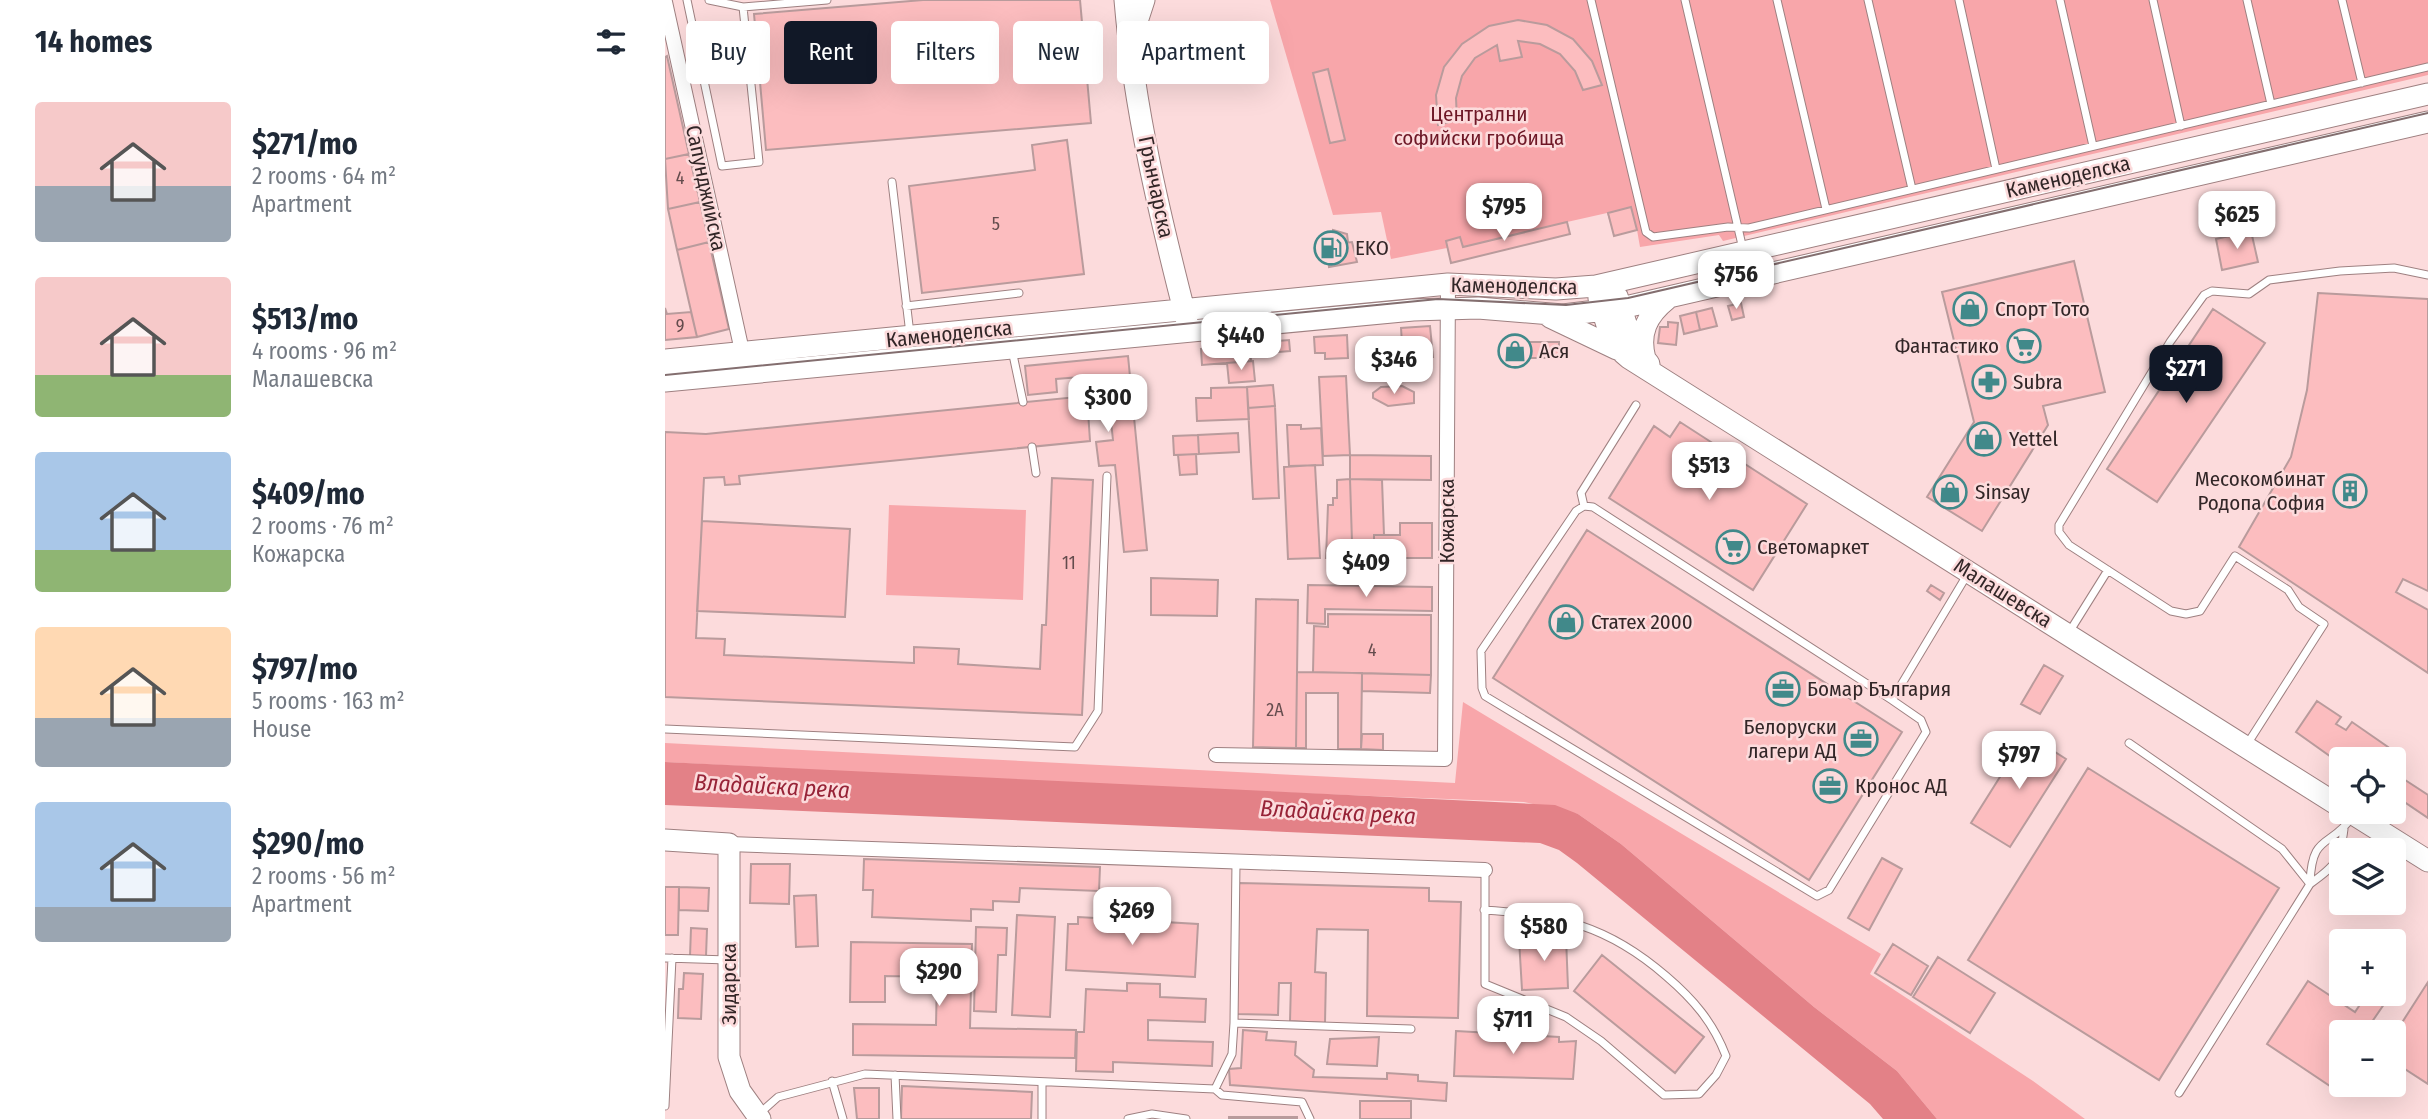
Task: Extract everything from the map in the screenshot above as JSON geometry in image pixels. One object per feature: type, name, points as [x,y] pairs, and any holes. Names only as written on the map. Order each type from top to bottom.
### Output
[{"type":"street","name":"Грънчарска","points":[[1125,0],[1128,21]]},
{"type":"street","points":[[1138,21],[1144,0]]},
{"type":"street","name":"Сапунджийска","points":[[665,2],[747,375]]},
{"type":"street","name":"Грънчарска","points":[[1137,84],[1150,167],[1187,321]]},
{"type":"street","name":"Каменоделска","points":[[665,381],[1012,349],[1448,284],[1556,289],[1605,284],[2428,94]]},
{"type":"street","name":"Каменоделска","points":[[665,360],[910,337],[1187,321],[1448,308],[1542,314],[1612,310],[2428,122]]},
{"type":"street","name":"Кожарска","points":[[1216,755],[1445,759],[1448,284]]},
{"type":"street","name":"Малашевска","points":[[1605,284],[1612,310],[1617,349],[2246,746],[2329,804]]},
{"type":"street","points":[[1646,361],[1642,348],[1644,326],[1651,313],[1668,298]]},
{"type":"street","name":"Малашевска","points":[[1612,310],[1646,361],[1665,380]]},
{"type":"street","points":[[1542,314],[1617,349]]},
{"type":"street","name":"Малашевска","points":[[2361,824],[2428,861]]},
{"type":"street","points":[[665,840],[1236,863],[1485,870]]},
{"type":"street","name":"Зидарска","points":[[729,844],[729,1056],[740,1091],[758,1118]]},
{"type":"lane","points":[[687,0],[722,166],[759,162],[743,7]]},
{"type":"lane","points":[[709,0],[743,7],[827,0]]},
{"type":"lane","points":[[1591,0],[1646,232],[1654,237],[1738,227],[1826,209],[2428,68]]},
{"type":"lane","points":[[1685,0],[1750,279]]},
{"type":"lane","points":[[1776,0],[1826,209]]},
{"type":"lane","points":[[1868,0],[1912,189]]},
{"type":"lane","points":[[1959,0],[1996,169]]},
{"type":"lane","points":[[2060,0],[2093,146]]},
{"type":"lane","points":[[2153,0],[2181,125]]},
{"type":"lane","points":[[2247,0],[2271,104]]},
{"type":"lane","points":[[2342,0],[2362,83]]},
{"type":"lane","points":[[892,182],[913,359]]},
{"type":"lane","points":[[2246,746],[2324,624],[2299,607],[2288,590],[2235,556],[2200,611],[2186,614],[2171,611],[2062,539],[2059,525],[2198,300],[2212,291],[2249,294],[2269,280],[2340,271],[2394,268],[2428,275]]},
{"type":"lane","points":[[907,306],[1019,293]]},
{"type":"lane","points":[[1012,349],[1023,402]]},
{"type":"lane","points":[[1584,506],[1581,493],[1636,405]]},
{"type":"lane","points":[[1031,447],[1036,473]]},
{"type":"lane","points":[[665,729],[1075,747],[1098,711],[1107,476]]},
{"type":"lane","points":[[1584,506],[1593,507],[1892,700],[1921,720],[1926,732],[1829,890],[1817,896],[1488,697],[1482,688],[1481,651],[1576,510],[1584,506]]},
{"type":"lane","points":[[2068,634],[2108,570]]},
{"type":"lane","points":[[1892,700],[1969,572]]},
{"type":"lane","points":[[2129,743],[2282,849],[2310,884]]},
{"type":"lane","points":[[2310,884],[2311,857],[2339,824]]},
{"type":"lane","points":[[2179,1093],[2310,884],[2332,867],[2341,855],[2346,824]]},
{"type":"lane","points":[[1215,1089],[1232,1054],[1236,863]]},
{"type":"lane","points":[[1484,911],[1534,914],[1572,922],[1614,937],[1643,956],[1691,997],[1716,1032],[1726,1056],[1716,1075],[1699,1094],[1664,1095],[1601,1041],[1566,1017],[1485,984],[1484,911],[1485,870]]},
{"type":"lane","points":[[665,1106],[669,958],[729,960]]},
{"type":"lane","points":[[1234,1023],[1411,1030]]},
{"type":"lane","points":[[758,1118],[778,1097],[865,1074],[1215,1089],[1222,1095],[1302,1102],[1310,1119]]},
{"type":"lane","points":[[895,1076],[897,1119]]},
{"type":"lane","points":[[832,1081],[843,1119]]},
{"type":"lane","points":[[1042,1082],[1042,1119]]},
{"type":"lane","points":[[1128,1119],[1152,1114],[1186,1119]]},
{"type":"green space","name":"Централни софийски гробища","points":[[1270,0],[2428,0],[2428,75],[1723,241],[1719,235],[1640,247],[1637,230],[1614,236],[1607,213],[1567,222],[1570,234],[1451,263],[1447,248],[1391,259],[1381,212],[1333,215]]},
{"type":"green space","points":[[889,505],[1026,510],[1023,600],[886,595]]},
{"type":"green space","points":[[1463,702],[1881,954],[1870,974],[2033,1081],[2085,1119],[1937,1119],[1897,1071],[1814,1007],[1621,844],[1578,814],[1524,802],[1092,785],[665,762],[665,743],[1455,783]]},
{"type":"water","name":"Владайска река","points":[[665,762],[1555,805],[1578,814],[1621,844],[1814,1007],[1897,1071],[1937,1119],[1883,1119],[1870,1104],[1577,863],[1559,850],[1540,843],[665,805]]},
{"type":"building","points":[[923,0],[1080,0],[1082,21],[1013,21],[1013,84],[1088,84],[1091,123],[766,150],[760,84],[770,84],[770,21],[755,21],[754,14]]},
{"type":"building","points":[[1518,20],[1547,25],[1573,39],[1592,61],[1602,85],[1583,90],[1575,71],[1560,54],[1540,44],[1518,41],[1522,57],[1500,61],[1497,45],[1475,58],[1462,76],[1456,98],[1457,120],[1438,125],[1436,95],[1444,67],[1462,44],[1489,26]]},
{"type":"building","points":[[667,56],[689,154],[665,159],[665,57]]},
{"type":"building","points":[[1328,69],[1345,140],[1330,143],[1313,73]]},
{"type":"building","points":[[1067,140],[1084,274],[922,293],[909,186],[1035,170],[1032,145]]},
{"type":"building","points":[[689,154],[700,202],[668,209],[665,159]]},
{"type":"building","points":[[700,202],[709,242],[677,250],[668,209]]},
{"type":"building","points":[[1631,207],[1637,230],[1614,236],[1608,213]]},
{"type":"building","points":[[1567,222],[1570,234],[1451,263],[1446,241],[1460,237],[1463,247]]},
{"type":"building","points":[[1333,230],[1347,234],[1348,242],[1330,245],[1329,236],[1333,235]]},
{"type":"building","points":[[2251,231],[2258,262],[2222,270],[2216,239]]},
{"type":"building","points":[[709,242],[729,329],[697,337],[677,250]]},
{"type":"building","points":[[1352,242],[1357,262],[1329,267],[1327,245]]},
{"type":"building","points":[[2074,261],[2105,392],[2043,406],[2048,425],[1982,531],[1927,497],[1974,422],[1942,292]]},
{"type":"building","name":"Месокомбинат Родопа София","points":[[2318,293],[2428,299],[2428,591],[2403,579],[2396,592],[2428,610],[2428,673],[2239,547],[2291,457],[2307,390]]},
{"type":"building","points":[[1741,303],[1744,317],[1732,320],[1728,306]]},
{"type":"building","points":[[665,308],[667,314],[691,312],[697,337],[665,340]]},
{"type":"building","points":[[1712,308],[1717,326],[1700,330],[1696,312]]},
{"type":"building","points":[[2213,309],[2265,343],[2157,502],[2107,469]]},
{"type":"building","points":[[1696,312],[1700,330],[1684,334],[1680,316]]},
{"type":"building","points":[[1668,322],[1678,323],[1676,345],[1658,343],[1660,327],[1668,327]]},
{"type":"building","points":[[1430,326],[1433,357],[1403,359],[1401,328]]},
{"type":"building","points":[[1347,335],[1348,358],[1325,359],[1325,353],[1315,353],[1314,337]]},
{"type":"building","points":[[1289,340],[1290,351],[1279,352],[1278,341]]},
{"type":"building","points":[[1502,342],[1559,342],[1559,358],[1502,358]]},
{"type":"building","points":[[1250,345],[1251,361],[1202,365],[1201,349]]},
{"type":"building","points":[[1128,356],[1147,550],[1124,552],[1115,465],[1099,466],[1096,442],[1113,440],[1106,375],[1056,379],[1057,392],[1028,395],[1025,366]]},
{"type":"building","points":[[1253,361],[1255,381],[1229,383],[1227,363]]},
{"type":"building","points":[[1346,376],[1350,455],[1323,456],[1319,377]]},
{"type":"building","points":[[1273,385],[1275,406],[1248,408],[1247,387]]},
{"type":"building","points":[[1402,386],[1414,392],[1414,403],[1388,406],[1373,398],[1373,393],[1381,387]]},
{"type":"building","points":[[1247,387],[1249,419],[1197,421],[1196,398],[1211,398],[1211,388]]},
{"type":"building","points":[[1087,396],[1090,441],[739,476],[740,484],[725,485],[724,477],[704,478],[696,638],[725,639],[724,655],[914,663],[914,647],[959,649],[958,664],[1040,669],[1042,625],[1046,625],[1052,478],[1093,480],[1082,715],[665,697],[665,432],[706,434]]},
{"type":"building","points":[[1275,406],[1279,498],[1253,499],[1248,408]]},
{"type":"building","name":"Светомаркет","points":[[1680,422],[1807,504],[1753,590],[1609,498],[1654,426],[1670,437]]},
{"type":"building","points":[[1287,425],[1301,425],[1301,429],[1321,428],[1323,465],[1289,466]]},
{"type":"building","points":[[1238,433],[1239,452],[1199,454],[1198,435]]},
{"type":"building","points":[[1198,435],[1199,454],[1174,455],[1173,436]]},
{"type":"building","points":[[1196,454],[1197,474],[1180,475],[1178,455]]},
{"type":"building","points":[[1350,455],[1431,456],[1431,480],[1350,479]]},
{"type":"building","points":[[1315,465],[1320,558],[1288,559],[1284,467]]},
{"type":"building","points":[[1350,479],[1352,542],[1374,542],[1374,535],[1400,535],[1400,523],[1432,523],[1432,558],[1326,558],[1328,505],[1333,505],[1333,498],[1337,498],[1337,480]]},
{"type":"building","points":[[1350,479],[1382,480],[1384,535],[1374,535],[1374,542],[1352,542]]},
{"type":"building","points":[[702,521],[850,529],[845,617],[697,611]]},
{"type":"building","points":[[1587,530],[1902,732],[1809,880],[1493,678]]},
{"type":"building","points":[[1151,578],[1218,580],[1217,616],[1151,615]]},
{"type":"building","points":[[1308,585],[1432,587],[1432,611],[1325,609],[1325,624],[1307,623]]},
{"type":"building","points":[[1931,585],[1944,593],[1940,600],[1927,591]]},
{"type":"building","points":[[1256,599],[1298,600],[1296,748],[1253,747]]},
{"type":"building","points":[[1328,614],[1431,615],[1431,675],[1313,672],[1314,626],[1328,627]]},
{"type":"building","points":[[2044,665],[2063,676],[2040,714],[2021,704]]},
{"type":"building","points":[[1297,672],[1362,673],[1361,749],[1338,749],[1338,693],[1306,693],[1306,748],[1296,748]]},
{"type":"building","points":[[1362,673],[1431,675],[1430,693],[1362,691]]},
{"type":"building","points":[[2317,701],[2341,717],[2336,724],[2346,730],[2352,722],[2388,747],[2329,747],[2329,755],[2296,732]]},
{"type":"building","points":[[1362,734],[1383,734],[1383,750],[1361,749]]},
{"type":"building","points":[[2027,734],[2066,759],[2010,847],[1971,823]]},
{"type":"building","points":[[2088,768],[2279,888],[2159,1080],[1968,960]]},
{"type":"building","points":[[2406,781],[2428,795],[2428,818],[2406,803]]},
{"type":"building","points":[[1882,858],[1902,869],[1869,930],[1848,918]]},
{"type":"building","points":[[864,859],[1100,867],[1099,891],[1020,888],[1019,902],[993,901],[993,910],[971,909],[971,921],[872,917],[873,890],[863,890]]},
{"type":"building","points":[[751,864],[790,864],[789,904],[750,903]]},
{"type":"building","points":[[1239,883],[1429,888],[1429,901],[1461,902],[1458,1018],[1367,1016],[1368,930],[1317,929],[1315,972],[1326,973],[1325,1023],[1290,1021],[1291,983],[1279,983],[1278,1015],[1236,1014]]},
{"type":"building","points":[[665,887],[679,887],[678,935],[665,935]]},
{"type":"building","points":[[679,887],[709,888],[708,911],[679,910]]},
{"type":"building","points":[[816,895],[818,946],[796,947],[794,896]]},
{"type":"building","points":[[1017,915],[1055,917],[1050,1017],[1012,1015]]},
{"type":"building","points":[[1078,917],[1198,924],[1195,977],[1066,970],[1068,924],[1078,924]]},
{"type":"building","points":[[976,927],[1007,928],[1006,955],[998,955],[996,1012],[974,1011]]},
{"type":"building","points":[[691,928],[707,929],[706,956],[690,956]]},
{"type":"building","points":[[1566,937],[1568,988],[1522,990],[1519,939]]},
{"type":"building","points":[[851,942],[972,944],[970,1028],[1076,1030],[1075,1058],[853,1055],[853,1024],[936,1025],[937,977],[885,976],[885,1002],[850,1002]]},
{"type":"building","points":[[1893,944],[1928,966],[1911,995],[1875,973]]},
{"type":"building","points":[[1602,955],[1704,1037],[1675,1073],[1574,991]]},
{"type":"building","points":[[1938,957],[1995,993],[1970,1033],[1913,997]]},
{"type":"building","points":[[684,973],[703,974],[701,1019],[678,1018],[679,989],[683,989]]},
{"type":"building","points":[[2308,981],[2329,995],[2329,1006],[2346,1006],[2355,1012],[2359,1006],[2383,1006],[2373,1020],[2329,1020],[2329,1085],[2267,1044]]},
{"type":"building","points":[[2428,982],[2428,1084],[2406,1070],[2406,1020],[2404,1020]]},
{"type":"building","points":[[1127,983],[1160,984],[1160,997],[1206,999],[1205,1022],[1148,1020],[1148,1040],[1213,1042],[1212,1066],[1113,1062],[1113,1072],[1076,1071],[1077,1032],[1084,1032],[1086,989],[1127,991]]},
{"type":"building","points":[[1243,1030],[1267,1032],[1266,1040],[1296,1042],[1295,1055],[1314,1070],[1313,1077],[1387,1079],[1387,1073],[1418,1075],[1418,1081],[1447,1083],[1446,1101],[1230,1085],[1229,1069],[1241,1068]]},
{"type":"building","points":[[1456,1031],[1559,1037],[1559,1042],[1576,1041],[1573,1079],[1454,1076]]},
{"type":"building","points":[[1379,1037],[1377,1066],[1327,1064],[1330,1039]]},
{"type":"building","points":[[902,1086],[1032,1092],[1031,1119],[901,1119]]},
{"type":"building","points":[[854,1088],[879,1088],[879,1119],[857,1119]]},
{"type":"building","points":[[1360,1101],[1411,1101],[1411,1119],[1360,1119]]},
{"type":"building","points":[[1297,1117],[1297,1119],[1229,1119]]},
{"type":"tram line","points":[[665,375],[1438,299],[1566,305],[1628,298],[2428,113]]},
{"type":"place","name":"EKO","points":[[1331,248]]},
{"type":"place","name":"Спорт Тото","points":[[1970,309]]},
{"type":"place","name":"Фантастико","points":[[2024,346]]},
{"type":"place","name":"Ася","points":[[1515,351]]},
{"type":"place","name":"Subra","points":[[1989,382]]},
{"type":"place","name":"Yettel","points":[[1984,439]]},
{"type":"place","name":"Месокомбинат Родопа София","points":[[2350,491]]},
{"type":"place","name":"Sinsay","points":[[1950,492]]},
{"type":"place","name":"Светомаркет","points":[[1733,547]]},
{"type":"place","name":"Статех 2000","points":[[1566,622]]},
{"type":"place","name":"Бомар България","points":[[1783,689]]},
{"type":"place","name":"Белоруски лагери АД","points":[[1861,739]]},
{"type":"place","name":"Кронос АД","points":[[1830,786]]}]
